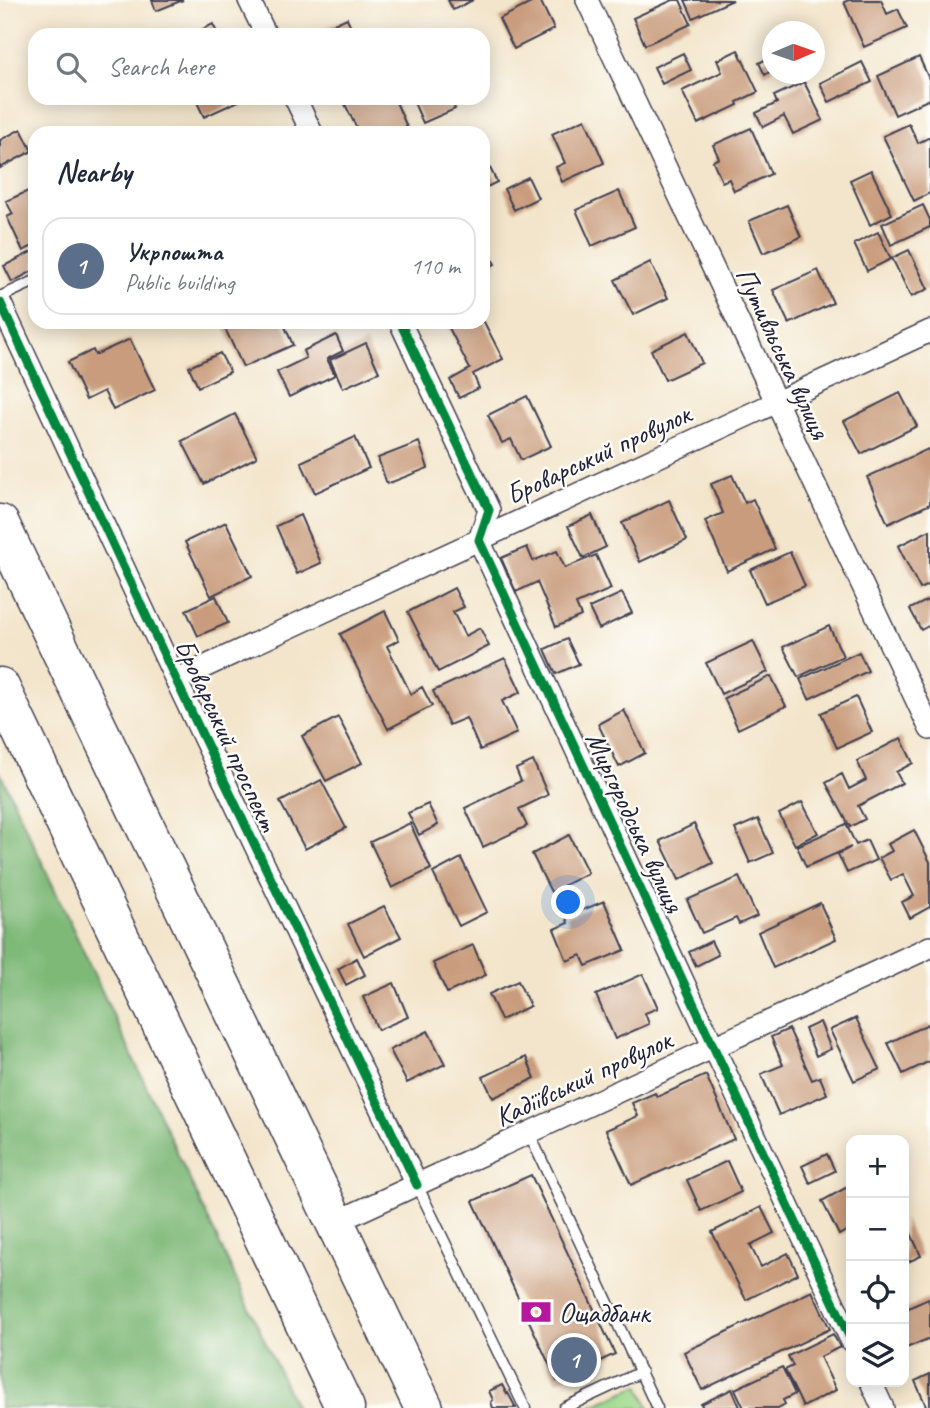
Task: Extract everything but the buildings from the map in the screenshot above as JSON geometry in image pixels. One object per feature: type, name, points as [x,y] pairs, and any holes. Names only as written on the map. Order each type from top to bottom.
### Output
[{"type":"highway","points":[[0,524],[424,1408]]},
{"type":"highway","points":[[0,687],[345,1408]]},
{"type":"street","points":[[249,0],[262,28]]},
{"type":"street","name":"Путивльська вулиця","points":[[587,0],[930,729]]},
{"type":"street","points":[[298,105],[309,126]]},
{"type":"street","name":"Броварський проспект","points":[[0,300],[176,680],[417,1185]]},
{"type":"street","points":[[403,329],[489,510],[479,540]]},
{"type":"street","name":"Броварський провулок","points":[[176,680],[930,331]]},
{"type":"street","name":"Миргородська вулиця","points":[[479,540],[846,1329]]},
{"type":"street","name":"Кадіївський провулок","points":[[334,1223],[930,947]]},
{"type":"street","points":[[873,1387],[883,1408]]},
{"type":"lane","points":[[0,300],[28,285]]},
{"type":"lane","points":[[529,1133],[657,1408]]},
{"type":"lane","points":[[417,1185],[525,1408]]},
{"type":"lane","points":[[564,1408],[641,1372]]},
{"type":"green space","points":[[0,772],[296,1408],[0,1408]]},
{"type":"green space","points":[[639,1385],[649,1408],[589,1408]]},
{"type":"cycle path","points":[[0,302],[176,680],[417,1185]]},
{"type":"cycle path","points":[[403,329],[489,510],[479,540],[846,1329]]},
{"type":"place","name":"Ощадбанк","points":[[536,1312]]},
{"type":"place","name":"Укрпошта","points":[[574,1360]]}]
